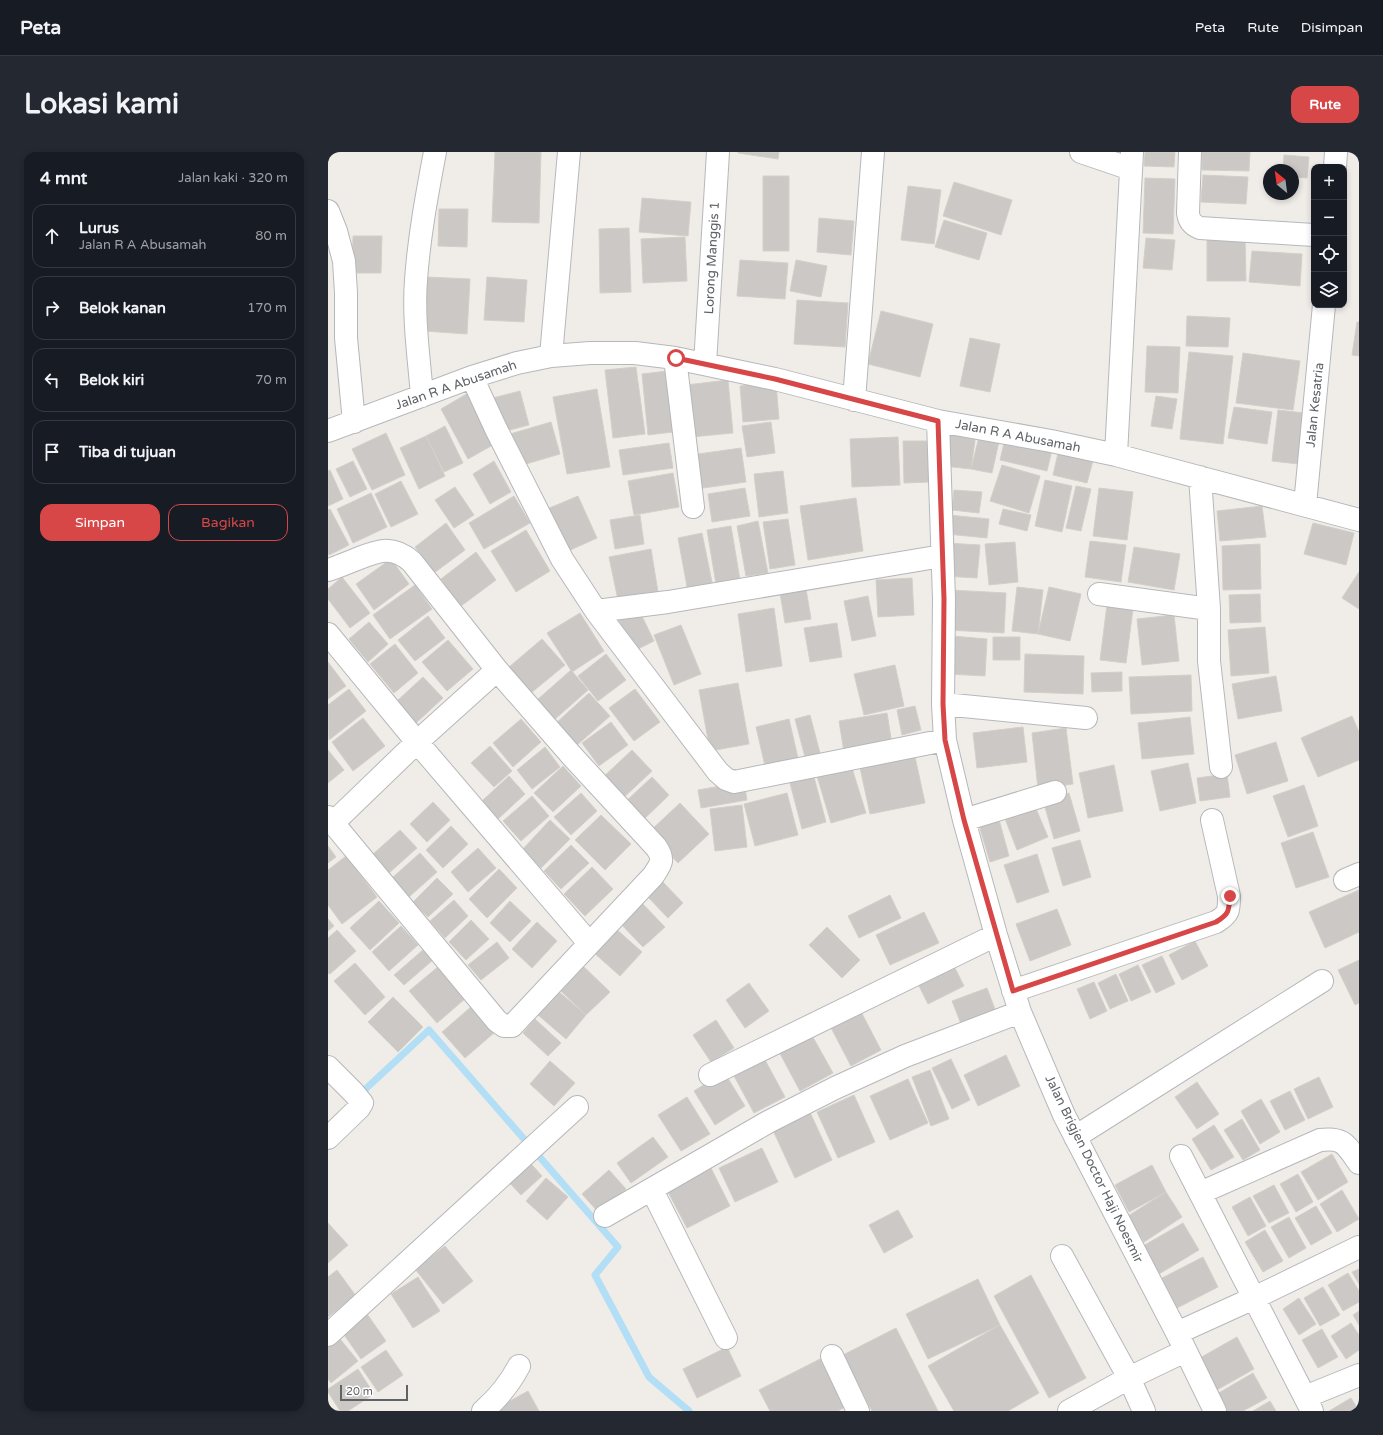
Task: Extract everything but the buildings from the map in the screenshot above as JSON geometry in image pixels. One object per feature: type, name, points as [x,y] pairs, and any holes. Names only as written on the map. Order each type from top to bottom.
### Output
[{"type":"street","points":[[422,396],[416,314],[416,280],[424,214],[435,152]]},
{"type":"street","points":[[551,356],[569,152]]},
{"type":"street","name":"Lorong Manggis 1","points":[[705,364],[718,152]]},
{"type":"street","points":[[854,400],[873,152]]},
{"type":"street","points":[[1081,152],[1131,160],[1116,455]]},
{"type":"street","points":[[1190,152],[1188,213],[1191,222],[1195,226],[1200,228],[1311,235]]},
{"type":"street","points":[[1335,164],[1336,152]]},
{"type":"street","points":[[331,225],[344,261],[346,338],[354,422]]},
{"type":"street","name":"Jalan Kesatria","points":[[1305,505],[1324,308]]},
{"type":"street","name":"Jalan R A Abusamah","points":[[328,431],[472,377],[517,363],[551,356],[590,353],[635,353],[676,358],[705,364],[775,379],[938,421],[1116,455],[1359,520]]},
{"type":"street","points":[[676,358],[693,507]]},
{"type":"street","points":[[472,377],[496,429],[562,559],[596,611],[718,772],[726,779],[734,782],[945,740]]},
{"type":"street","name":"Jalan Brigjen Doctor Haji Noesmir","points":[[938,421],[944,599],[943,704],[945,740],[964,820],[1020,1012],[1064,1115],[1215,1411]]},
{"type":"street","points":[[1200,477],[1209,609],[1209,661],[1221,767]]},
{"type":"street","points":[[328,570],[375,552],[386,550],[397,552],[405,556],[412,562],[497,670],[572,756],[662,855],[662,863],[653,876],[512,1026],[504,1026],[497,1021],[331,820],[497,670]]},
{"type":"street","points":[[596,611],[668,602],[942,556]]},
{"type":"street","points":[[1098,594],[1209,609]]},
{"type":"street","points":[[328,634],[416,742],[589,943]]},
{"type":"street","points":[[943,704],[1086,718]]},
{"type":"street","points":[[964,820],[1055,792]]},
{"type":"street","points":[[1013,991],[1216,922],[1226,915],[1229,909],[1230,896],[1212,820]]},
{"type":"street","points":[[710,1075],[996,934]]},
{"type":"street","points":[[1075,1137],[1322,981]]},
{"type":"street","points":[[605,1216],[768,1122],[835,1088],[905,1056],[1020,1012]]},
{"type":"street","points":[[328,1067],[358,1097],[362,1103],[359,1108],[328,1138]]},
{"type":"street","points":[[328,1335],[577,1107]]},
{"type":"street","points":[[1200,1194],[1320,1140],[1339,1140],[1347,1146],[1359,1163]]},
{"type":"street","points":[[1181,1156],[1308,1404],[1359,1375]]},
{"type":"street","points":[[652,1190],[726,1338]]},
{"type":"street","points":[[1069,1411],[1129,1378],[1181,1342],[1254,1298],[1359,1247]]},
{"type":"street","points":[[1062,1256],[1129,1378],[1144,1411]]},
{"type":"street","points":[[832,1356],[858,1411]]},
{"type":"street","points":[[483,1411],[500,1395],[512,1379],[519,1366]]},
{"type":"waterway","points":[[358,1096],[429,1030],[618,1247],[595,1275],[649,1377],[689,1411]]},
{"type":"route","points":[[676,358],[775,379],[938,421],[944,599],[943,704],[945,740],[964,820],[1013,991],[1216,922],[1226,915],[1229,909],[1230,896]]}]
